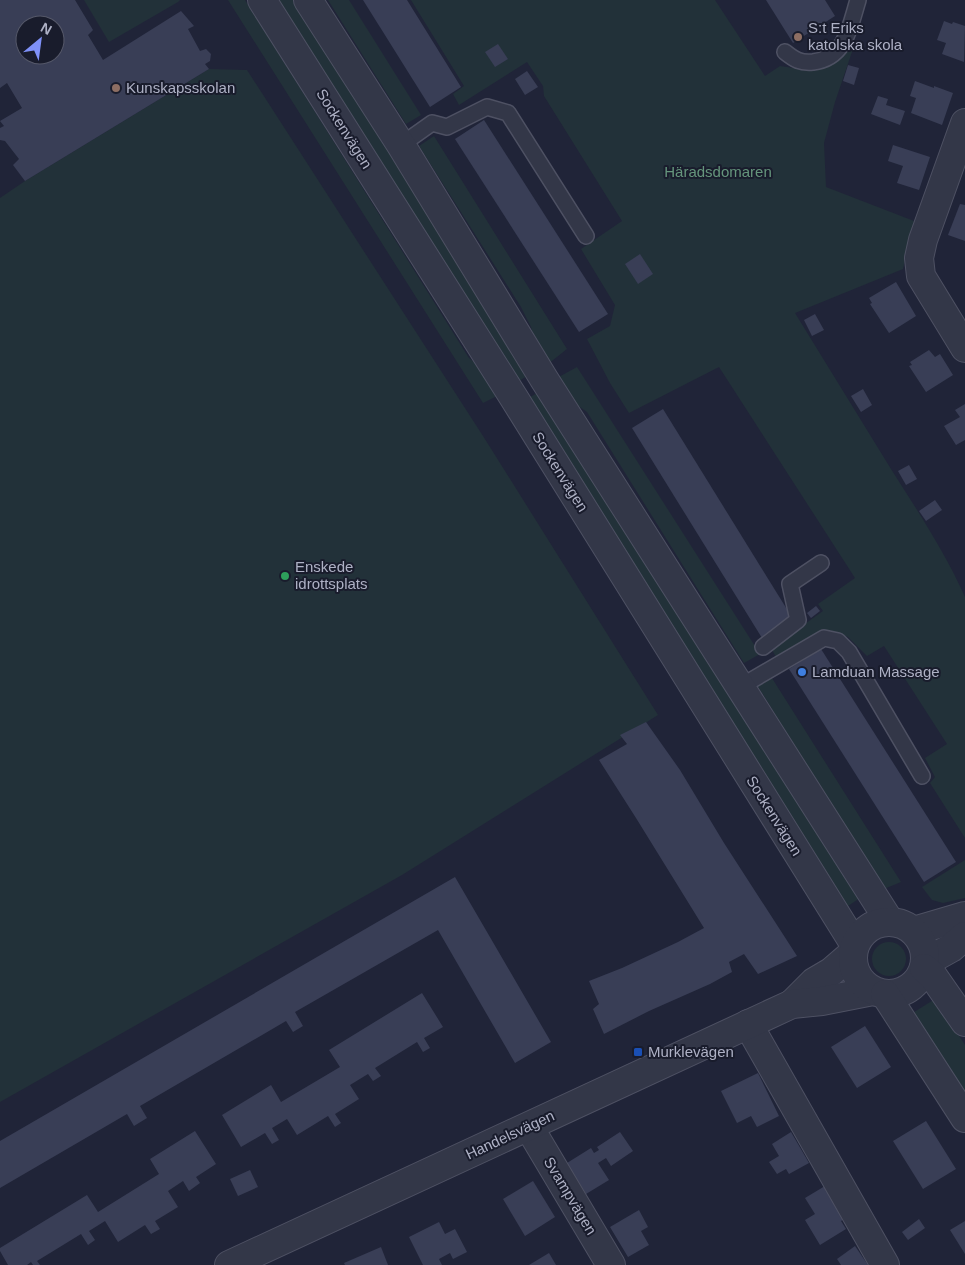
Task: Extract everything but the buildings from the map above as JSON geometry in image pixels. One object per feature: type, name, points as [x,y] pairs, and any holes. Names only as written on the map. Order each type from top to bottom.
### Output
[{"type":"street","name":"Sockenvägen","points":[[262,0],[514,398],[854,949],[854,968],[861,981],[879,992],[965,1118]]},
{"type":"street","points":[[308,0],[401,145],[544,379],[740,687],[902,926],[921,940],[925,951],[925,965],[914,985],[905,991],[895,994],[879,992]]},
{"type":"street","points":[[965,123],[923,240],[919,258],[921,276],[965,348]]},
{"type":"street","points":[[854,949],[860,936],[878,923],[902,926],[965,916]]},
{"type":"street","points":[[925,965],[965,936]]},
{"type":"street","name":"Handelsvägen","points":[[792,1004],[814,982],[831,972],[854,949]]},
{"type":"street","points":[[925,965],[965,1022]]},
{"type":"street","name":"Handelsvägen","points":[[229,1265],[792,1004],[879,992]]},
{"type":"street","points":[[748,1024],[885,1265]]},
{"type":"street","name":"Svampvägen","points":[[528,1127],[611,1265]]},
{"type":"lane","points":[[785,52],[795,60],[811,62],[824,60],[834,54],[845,40],[858,0]]},
{"type":"lane","points":[[401,145],[432,123],[447,127],[487,107],[508,113],[586,236]]},
{"type":"lane","points":[[763,647],[798,620],[790,584],[821,563]]},
{"type":"lane","points":[[740,687],[824,638],[838,641],[849,652],[922,776]]},
{"type":"green space","points":[[84,0],[180,0],[109,42]]},
{"type":"green space","points":[[228,0],[245,0],[469,358],[495,379],[503,393],[483,403]]},
{"type":"green space","points":[[273,0],[299,0],[532,373],[514,384]]},
{"type":"green space","points":[[328,0],[349,0],[421,115],[406,124]]},
{"type":"green space","name":"Häradsdomaren","points":[[411,0],[715,0],[765,76],[780,66],[808,69],[824,68],[837,61],[855,43],[835,102],[824,143],[826,187],[914,221],[903,269],[795,313],[930,532],[949,564],[965,597],[965,838],[930,783],[935,777],[925,758],[947,744],[884,646],[867,656],[848,637],[828,630],[776,657],[771,648],[823,611],[818,604],[855,578],[719,367],[629,413],[610,383],[587,339],[610,326],[615,305],[581,249],[622,221],[544,96],[543,86],[527,62],[459,105],[453,94],[464,86]]},
{"type":"green space","name":"Enskede idrottsplats","points":[[209,69],[247,70],[483,436],[658,715],[402,875],[0,1102],[0,198]]},
{"type":"green space","points":[[434,136],[567,349],[548,364],[537,350],[531,327],[521,307],[419,146]]},
{"type":"green space","points":[[577,367],[760,654],[744,663],[587,412],[566,397],[555,379]]},
{"type":"green space","points":[[539,392],[860,898],[845,908],[523,401]]},
{"type":"green space","points":[[770,675],[901,882],[879,891],[865,859],[757,685]]},
{"type":"green space","points":[[965,860],[965,898],[943,903],[932,900],[922,887]]},
{"type":"green space","points":[[889,942],[901,947],[906,959],[901,971],[889,976],[877,971],[872,959],[877,947]]},
{"type":"green space","points":[[935,999],[965,1045],[965,1098],[911,1014]]},
{"type":"place","name":"S:t Eriks katolska skola","points":[[798,37]]},
{"type":"place","name":"Kunskapsskolan","points":[[116,88]]},
{"type":"place","name":"Enskede idrottsplats","points":[[285,576]]},
{"type":"place","name":"Lamduan Massage","points":[[802,672]]},
{"type":"place","name":"Murklevägen","points":[[638,1052]]}]
